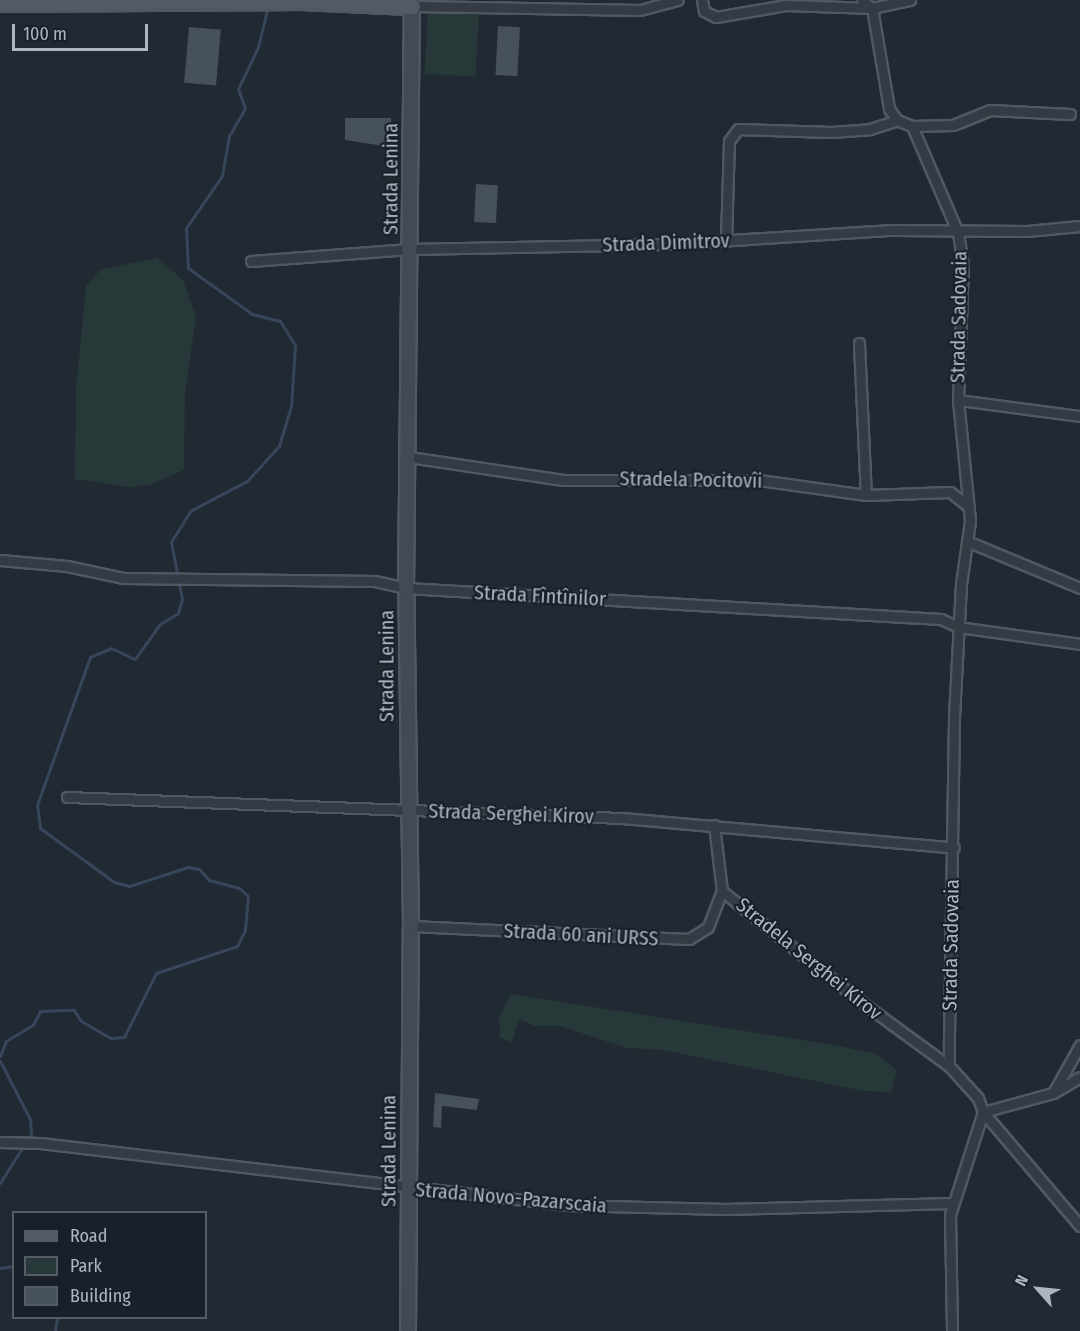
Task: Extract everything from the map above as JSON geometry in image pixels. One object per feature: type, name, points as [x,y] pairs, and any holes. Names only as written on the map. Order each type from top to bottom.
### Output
[{"type":"main road","points":[[0,3],[304,1],[412,3]]},
{"type":"street","points":[[412,3],[640,10],[678,0]]},
{"type":"street","points":[[702,0],[704,11],[716,17],[786,5],[872,8],[910,0]]},
{"type":"street","points":[[861,0],[872,8],[883,90],[897,120]]},
{"type":"street","name":"Strada Lenina","points":[[408,1331],[411,926],[406,588],[412,3]]},
{"type":"street","points":[[726,241],[729,141],[742,127],[774,130],[870,129],[897,120],[912,126],[953,125],[990,111],[1070,114]]},
{"type":"street","name":"Strada Sadovaia","points":[[912,126],[958,233],[963,264],[958,400],[969,542],[958,627],[949,1066]]},
{"type":"street","name":"Strada Dimitrov","points":[[251,261],[410,249],[726,241],[893,230],[958,233],[1080,226]]},
{"type":"street","points":[[859,344],[866,495]]},
{"type":"street","points":[[958,400],[1080,416]]},
{"type":"street","name":"Stradela Pocitovîi","points":[[409,457],[563,480],[782,481],[866,495],[950,492],[968,506]]},
{"type":"street","points":[[969,542],[1080,588]]},
{"type":"street","name":"Strada Fîntînilor","points":[[0,560],[67,566],[123,578],[375,581],[406,588],[941,619],[958,627],[1080,644]]},
{"type":"street","name":"Strada Serghei Kirov","points":[[67,796],[408,809],[714,825],[954,848]]},
{"type":"street","name":"Stradela Serghei Kirov","points":[[714,825],[722,891],[856,998],[949,1066]]},
{"type":"street","name":"Strada 60 ani URSS","points":[[411,926],[683,939],[701,936],[708,927],[722,891]]},
{"type":"street","points":[[1053,1093],[1080,1046]]},
{"type":"street","points":[[949,1066],[978,1098],[983,1112],[1080,1226]]},
{"type":"street","points":[[983,1112],[1053,1093],[1080,1077]]},
{"type":"street","points":[[952,1331],[952,1203],[983,1112]]},
{"type":"street","name":"Strada Novo-Pazarscaia","points":[[0,1142],[40,1143],[408,1189],[642,1209],[952,1203]]},
{"type":"green space","points":[[428,10],[479,13],[476,77],[425,74]]},
{"type":"green space","points":[[157,258],[183,280],[196,317],[185,394],[184,470],[149,485],[129,487],[75,479],[76,390],[86,286],[101,269]]},
{"type":"green space","points":[[511,994],[834,1045],[876,1054],[897,1070],[891,1092],[864,1091],[663,1050],[627,1048],[560,1026],[535,1026],[519,1019],[512,1043],[500,1037],[499,1017]]},
{"type":"building","points":[[498,26],[520,27],[517,76],[495,75]]},
{"type":"building","points":[[189,27],[221,30],[216,86],[184,83]]},
{"type":"building","points":[[345,118],[391,118],[391,147],[345,140]]},
{"type":"building","points":[[476,184],[498,185],[496,223],[474,222]]},
{"type":"building","points":[[435,1093],[479,1099],[477,1110],[442,1106],[441,1128],[433,1127]]},
{"type":"waterway","points":[[0,1056],[6,1041],[33,1025],[40,1011],[74,1010],[81,1021],[111,1038],[124,1037],[156,973],[237,946],[245,930],[248,896],[239,888],[209,880],[199,869],[188,867],[129,886],[114,882],[40,828],[37,805],[90,657],[111,648],[135,659],[160,624],[178,613],[182,599],[171,542],[190,511],[247,481],[279,446],[291,406],[295,345],[280,321],[252,314],[188,268],[186,228],[222,176],[229,136],[245,108],[238,89],[258,47],[268,6]]},
{"type":"waterway","points":[[0,1061],[30,1119],[31,1134],[0,1183]]},
{"type":"waterway","points":[[0,1268],[12,1266]]},
{"type":"waterway","points":[[55,1331],[57,1319]]}]
